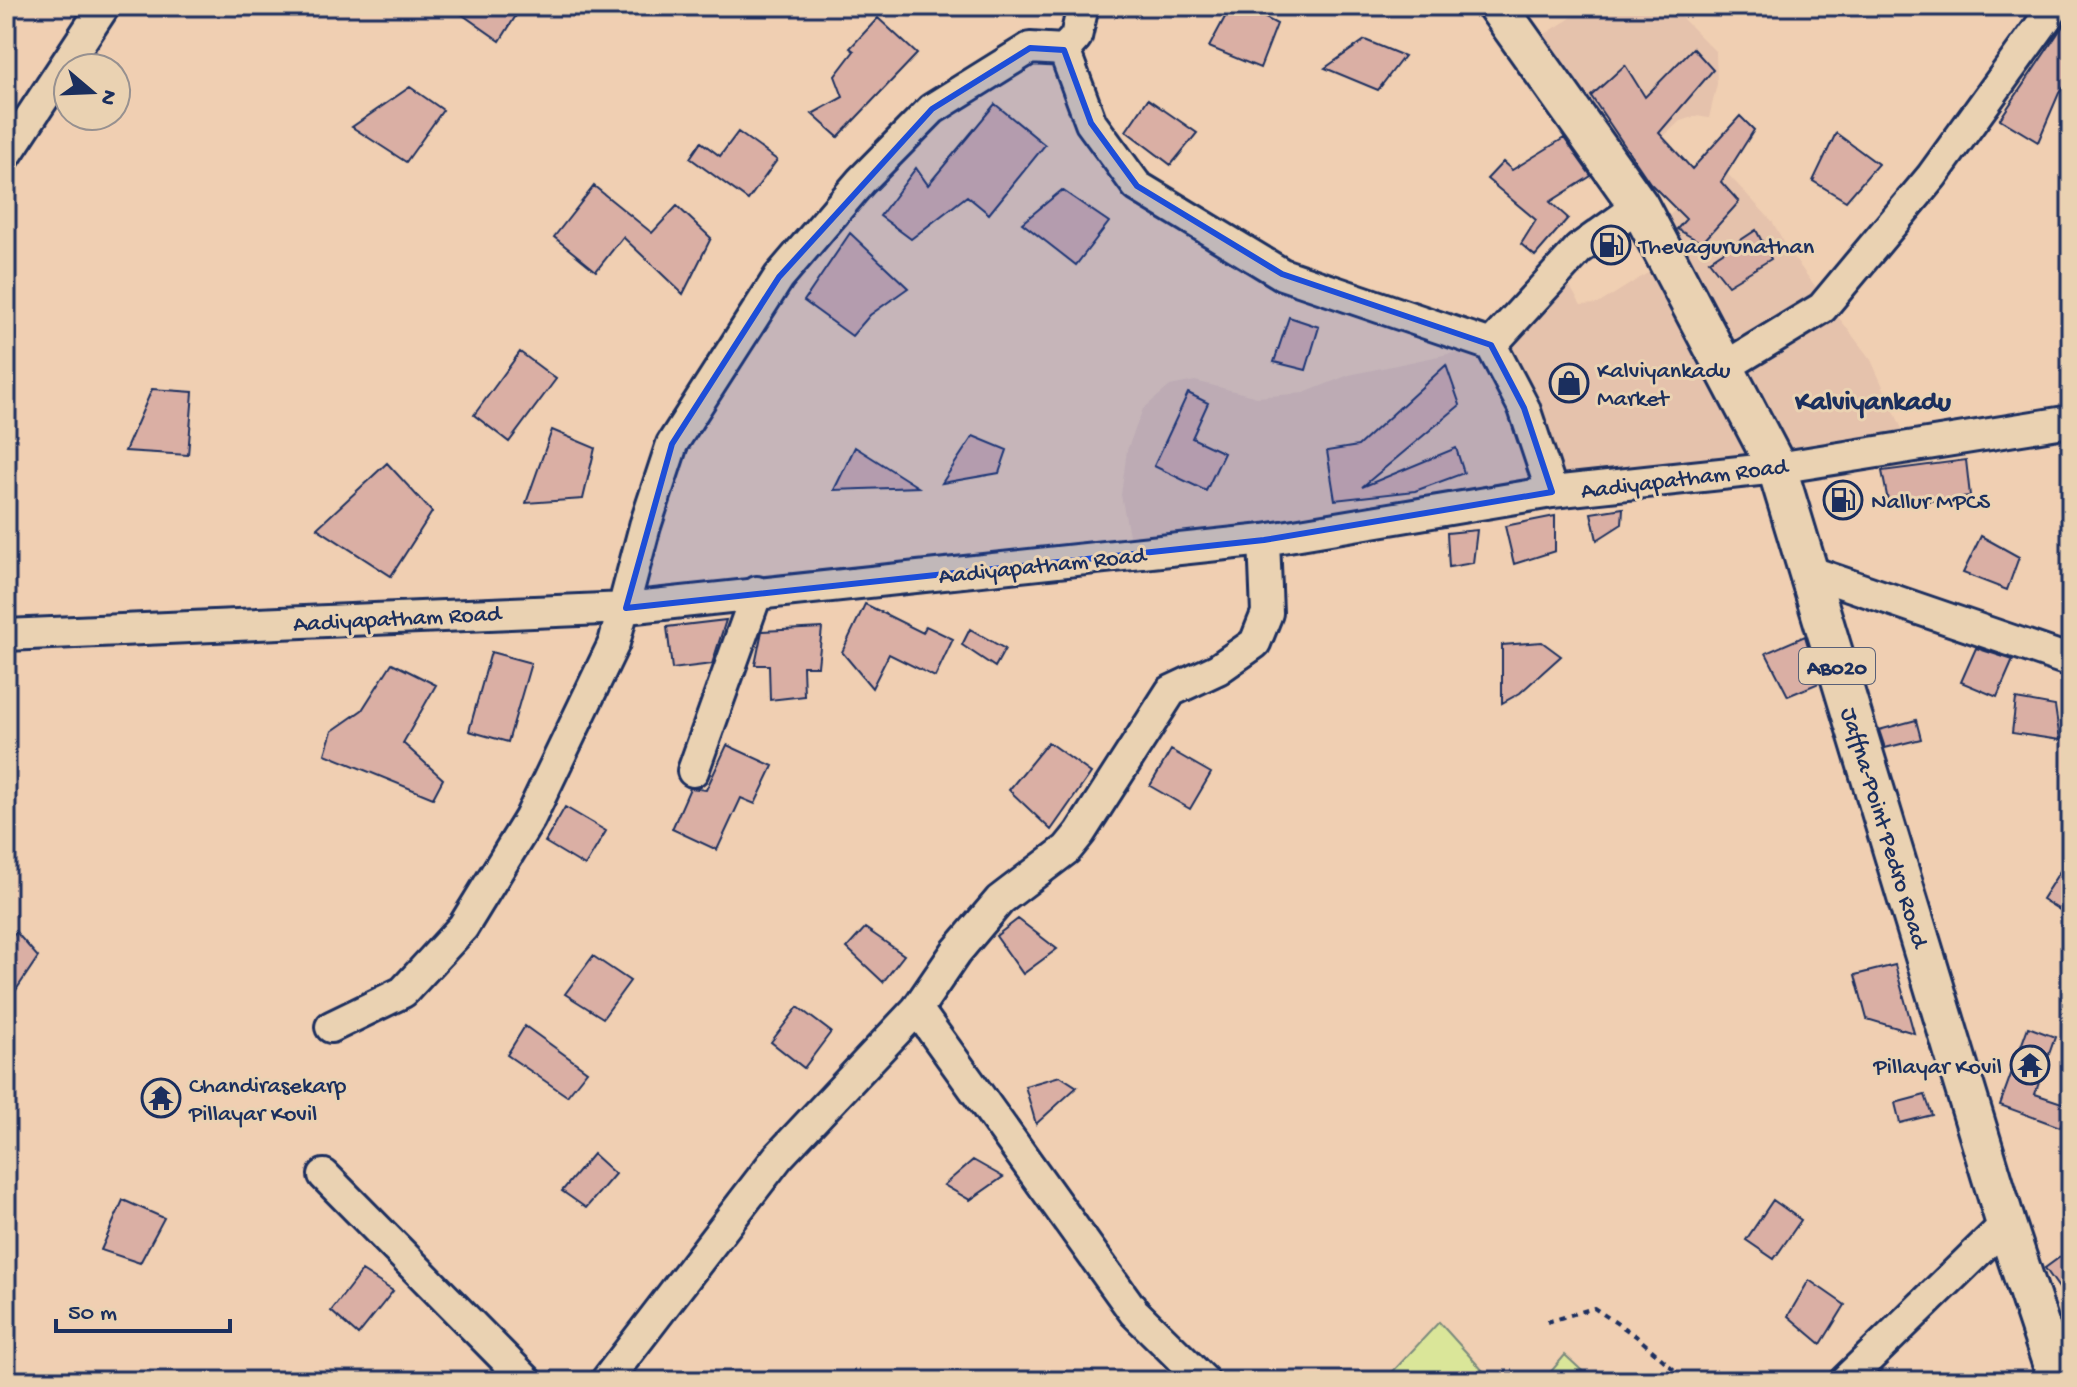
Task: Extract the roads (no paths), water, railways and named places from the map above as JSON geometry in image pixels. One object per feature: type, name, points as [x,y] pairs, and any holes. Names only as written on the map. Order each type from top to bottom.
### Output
[{"type":"main road","name":"Jaffna-Point Pedro Road","points":[[1497,6],[1639,206],[1777,468],[2006,1224],[2058,1381]]},
{"type":"street","points":[[6,155],[104,6]]},
{"type":"street","points":[[1064,50],[1076,37],[1083,6]]},
{"type":"street","points":[[1723,368],[1822,308],[1932,176],[2057,13]]},
{"type":"street","points":[[331,1027],[403,992],[463,927],[530,818],[614,643],[626,608],[645,526],[672,444],[779,277],[861,181],[932,109],[1030,48],[1064,50]]},
{"type":"street","points":[[1064,50],[1091,123],[1137,186],[1282,274],[1491,345],[1524,408],[1552,492]]},
{"type":"street","points":[[1491,345],[1579,249],[1639,206]]},
{"type":"street","name":"Aadiyapatham Road","points":[[6,635],[626,608],[1264,540],[1552,492],[1777,468],[2071,421]]},
{"type":"street","points":[[606,1381],[778,1157],[917,1009],[956,952],[1000,900],[1067,849],[1171,691],[1218,669],[1255,643],[1267,613],[1264,540]]},
{"type":"street","points":[[1808,571],[2071,661]]},
{"type":"street","points":[[693,771],[757,592]]},
{"type":"street","points":[[917,1009],[1134,1312],[1204,1381]]},
{"type":"street","points":[[324,1175],[527,1381]]},
{"type":"street","points":[[1845,1381],[2006,1224]]},
{"type":"place","name":"Thevagurunathan","points":[[1611,245]]},
{"type":"place","name":"Kalviyankadu Market","points":[[1569,383]]},
{"type":"place","name":"Nallur MPCS","points":[[1843,500]]},
{"type":"place","name":"Pillayar Kovil","points":[[2030,1065]]},
{"type":"place","name":"Chandirasekarp Pillayar Kovil","points":[[161,1098]]},
{"type":"district","name":"Kalviyankadu","points":[[1873,399]]}]
